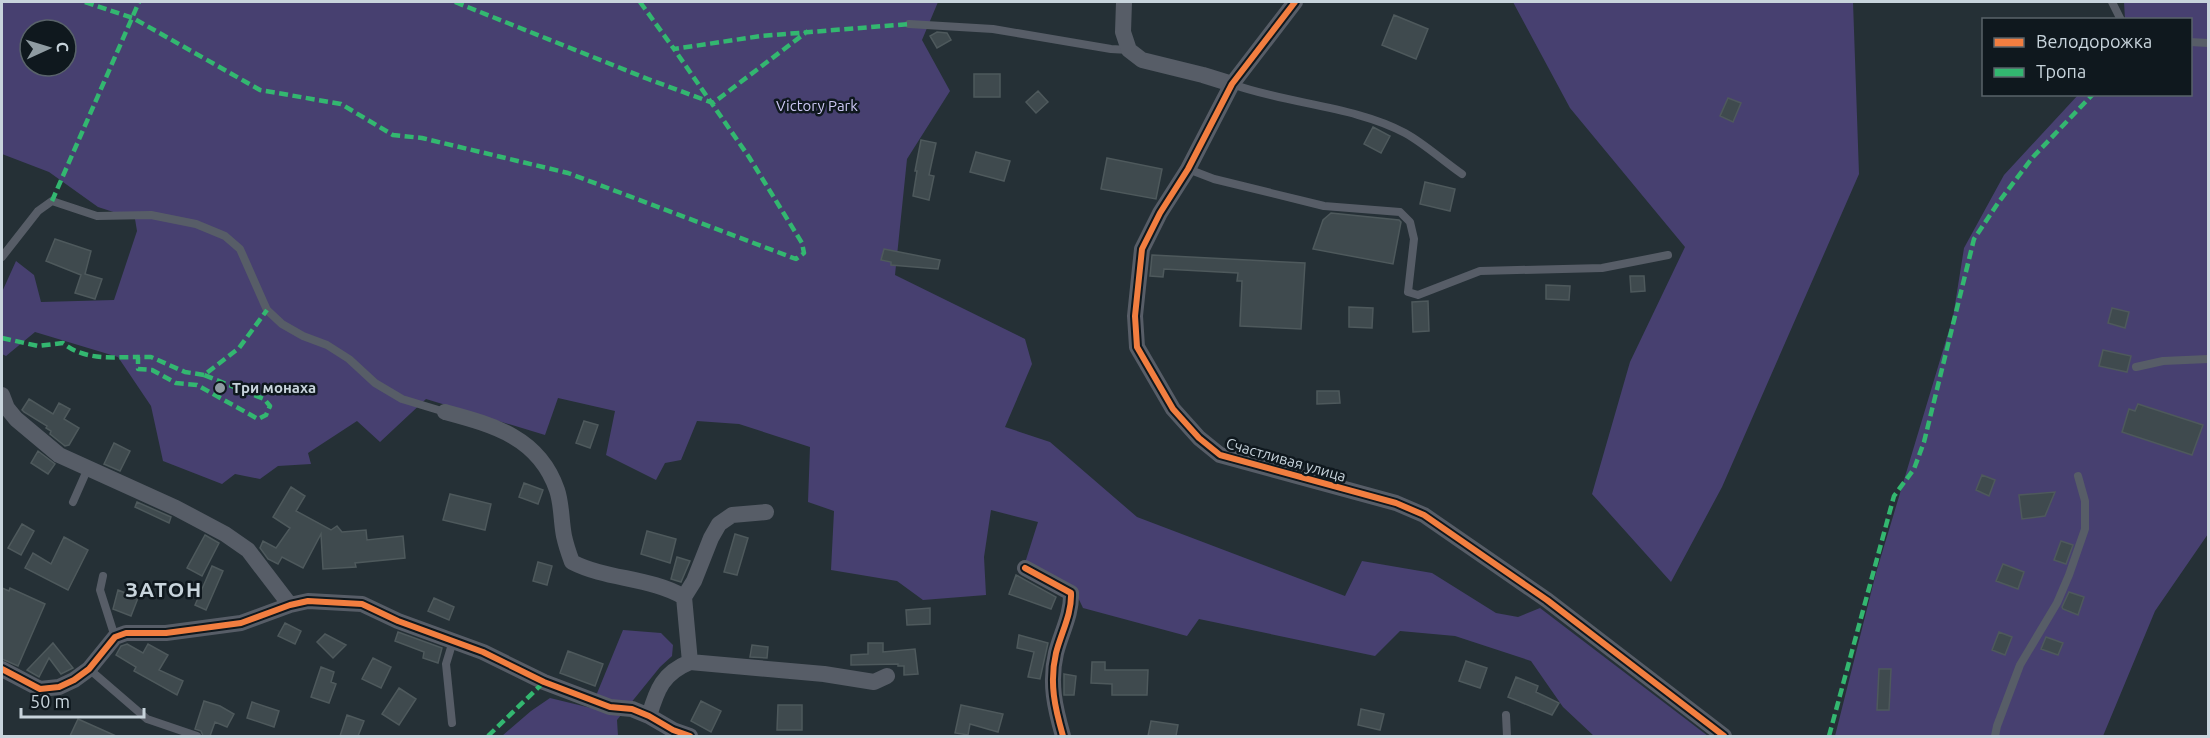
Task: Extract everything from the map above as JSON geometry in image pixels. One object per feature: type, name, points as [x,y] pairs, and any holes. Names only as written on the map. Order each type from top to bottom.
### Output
[{"type":"street","points":[[1124,2],[1123,32],[1129,50],[1142,60],[1232,84]]},
{"type":"street","name":"Счастливая улица","points":[[1295,2],[1232,84],[1188,169],[1160,213],[1142,249],[1135,316],[1137,347],[1173,409],[1199,438],[1220,455],[1396,502],[1424,515],[1547,600],[1724,736]]},
{"type":"street","points":[[2,395],[7,408],[16,419],[59,455],[176,508],[225,534],[248,550],[290,605]]},
{"type":"street","points":[[445,412],[496,426],[524,443],[543,465],[557,489],[564,537],[572,562],[589,571],[670,589],[684,597]]},
{"type":"street","points":[[690,662],[684,597],[694,581],[711,538],[719,524],[732,515],[766,512]]},
{"type":"street","points":[[1025,568],[1071,593],[1072,603],[1056,653],[1052,679],[1053,703],[1063,736]]},
{"type":"street","points":[[2,669],[40,689],[59,687],[89,669],[115,637],[126,633],[166,633],[241,623],[290,605],[308,601],[362,604],[398,621],[483,652],[544,682],[610,707],[632,709],[690,736]]},
{"type":"street","points":[[649,716],[656,692],[673,669],[690,662],[824,674],[874,682],[887,676]]},
{"type":"lane","points":[[2112,2],[2120,18]]},
{"type":"lane","points":[[909,24],[993,29],[1129,50]]},
{"type":"lane","points":[[2192,42],[2208,43]]},
{"type":"lane","points":[[1232,84],[1252,91],[1364,117],[1405,133],[1462,174]]},
{"type":"lane","points":[[1188,169],[1214,178],[1324,206],[1400,212],[1410,222],[1414,239],[1408,292],[1418,295],[1480,271],[1602,268],[1668,255]]},
{"type":"lane","points":[[2,257],[38,210],[52,201],[97,216],[151,214],[196,224],[225,236],[240,249],[267,310],[282,324],[303,336],[327,345],[349,359],[375,383],[402,399],[445,412]]},
{"type":"lane","points":[[2136,367],[2163,361],[2208,359]]},
{"type":"lane","points":[[73,502],[88,468]]},
{"type":"lane","points":[[1995,736],[2020,665],[2057,603],[2085,529],[2085,501],[2078,476]]},
{"type":"lane","points":[[104,576],[100,590],[115,637]]},
{"type":"lane","points":[[452,723],[446,664],[453,641]]},
{"type":"lane","points":[[89,669],[147,719],[197,736]]},
{"type":"lane","points":[[1506,715],[1507,736]]},
{"type":"green space","name":"Victory Park","points":[[2,2],[938,2],[922,40],[950,91],[907,159],[895,275],[1025,339],[1032,364],[1005,427],[1050,442],[1137,517],[1345,596],[1362,561],[1432,573],[1496,613],[1518,617],[1540,608],[1708,736],[1594,736],[1563,707],[1531,661],[1455,636],[1400,631],[1375,656],[1199,619],[1187,636],[1083,608],[1073,587],[1025,563],[1038,522],[991,510],[984,557],[986,595],[923,600],[897,581],[831,570],[834,511],[808,502],[810,447],[739,424],[697,421],[681,460],[665,463],[656,480],[606,455],[615,411],[558,398],[545,435],[426,399],[380,442],[357,421],[308,453],[311,464],[278,466],[260,479],[235,474],[222,484],[163,461],[151,406],[118,357],[35,332],[6,356],[2,354],[2,292],[16,261],[34,275],[41,302],[114,300],[137,231],[135,219],[98,207],[49,172],[2,154]]},
{"type":"green space","points":[[1513,2],[1853,2],[1859,174],[1722,487],[1671,582],[1592,494],[1630,362],[1685,247],[1570,108]]},
{"type":"green space","points":[[2124,2],[2208,2],[2208,534],[2155,611],[2103,736],[1835,736],[1876,573],[1953,317],[1964,248],[2004,175],[2077,96],[2192,96],[2192,18],[2125,18]]},
{"type":"green space","points":[[623,630],[661,633],[673,645],[672,656],[660,667],[617,720],[618,736],[502,736],[550,698],[591,708]]},
{"type":"building","points":[[1394,15],[1428,29],[1416,59],[1382,45]]},
{"type":"building","points":[[937,32],[947,33],[951,40],[937,48],[930,36]]},
{"type":"building","points":[[974,74],[1000,74],[1000,97],[974,97]]},
{"type":"building","points":[[1038,91],[1048,102],[1036,113],[1026,102]]},
{"type":"building","points":[[1728,98],[1741,103],[1733,122],[1720,116]]},
{"type":"building","points":[[1373,127],[1390,136],[1381,153],[1364,144]]},
{"type":"building","points":[[921,140],[936,143],[929,175],[934,176],[929,200],[913,196]]},
{"type":"building","points":[[976,152],[1010,161],[1004,181],[970,172]]},
{"type":"building","points":[[1107,158],[1162,169],[1156,199],[1101,189]]},
{"type":"building","points":[[1425,182],[1455,189],[1450,211],[1420,204]]},
{"type":"building","points":[[1331,213],[1399,220],[1401,222],[1393,264],[1313,249],[1323,220]]},
{"type":"building","points":[[55,239],[91,251],[85,274],[102,279],[95,299],[75,293],[81,275],[46,261]]},
{"type":"building","points":[[884,249],[940,260],[938,269],[891,265],[891,262],[881,260]]},
{"type":"building","points":[[1152,255],[1305,263],[1301,329],[1240,326],[1242,281],[1237,281],[1238,273],[1164,269],[1163,277],[1150,276]]},
{"type":"building","points":[[1630,276],[1644,276],[1645,291],[1631,292]]},
{"type":"building","points":[[1546,285],[1570,286],[1569,300],[1546,299]]},
{"type":"building","points":[[1428,301],[1429,331],[1413,332],[1412,302]]},
{"type":"building","points":[[1349,307],[1373,308],[1372,328],[1349,327]]},
{"type":"building","points":[[2112,308],[2129,312],[2125,328],[2108,323]]},
{"type":"building","points":[[2103,350],[2131,356],[2127,372],[2099,366]]},
{"type":"building","points":[[1317,391],[1339,391],[1340,403],[1317,404]]},
{"type":"building","points":[[29,399],[53,414],[59,403],[70,409],[64,419],[79,428],[69,445],[65,446],[50,434],[51,431],[46,428],[47,426],[22,410]]},
{"type":"building","points":[[2138,404],[2203,425],[2192,455],[2122,432],[2129,409],[2135,411]]},
{"type":"building","points":[[584,421],[598,425],[590,448],[576,443]]},
{"type":"building","points":[[114,443],[130,451],[120,471],[104,464]]},
{"type":"building","points":[[38,451],[55,464],[48,474],[31,463]]},
{"type":"building","points":[[1982,475],[1995,480],[1989,496],[1976,490]]},
{"type":"building","points":[[524,483],[543,490],[538,504],[519,497]]},
{"type":"building","points":[[291,487],[305,496],[296,511],[331,530],[337,526],[342,532],[366,530],[367,540],[403,536],[405,558],[355,563],[356,567],[323,569],[321,534],[303,568],[282,557],[278,564],[268,559],[260,548],[263,541],[276,548],[290,528],[273,517]]},
{"type":"building","points":[[2055,492],[2045,516],[2022,519],[2019,495]]},
{"type":"building","points":[[450,494],[491,504],[485,530],[443,520]]},
{"type":"building","points":[[137,502],[171,517],[169,523],[135,507]]},
{"type":"building","points":[[22,524],[34,531],[21,555],[8,548]]},
{"type":"building","points":[[647,531],[676,539],[670,563],[641,554]]},
{"type":"building","points":[[735,534],[748,538],[737,575],[724,572]]},
{"type":"building","points":[[205,535],[219,543],[202,576],[187,568]]},
{"type":"building","points":[[64,537],[88,550],[68,590],[25,568],[33,553],[51,564]]},
{"type":"building","points":[[2061,541],[2073,545],[2066,564],[2054,560]]},
{"type":"building","points":[[677,557],[690,561],[681,582],[671,579]]},
{"type":"building","points":[[538,562],[552,566],[547,585],[533,581]]},
{"type":"building","points":[[2003,564],[2024,572],[2018,589],[1996,581]]},
{"type":"building","points":[[212,566],[223,571],[206,610],[195,605]]},
{"type":"building","points":[[1016,575],[1056,597],[1051,609],[1009,594]]},
{"type":"building","points":[[2,588],[9,591],[10,588],[45,604],[18,666],[2,659]]},
{"type":"building","points":[[118,590],[138,598],[131,616],[113,609]]},
{"type":"building","points":[[2069,592],[2084,597],[2078,615],[2062,607]]},
{"type":"building","points":[[434,598],[454,607],[449,620],[428,611]]},
{"type":"building","points":[[930,608],[930,624],[907,625],[906,610]]},
{"type":"building","points":[[285,623],[301,631],[295,644],[278,636]]},
{"type":"building","points":[[398,632],[442,648],[438,663],[423,658],[424,652],[395,641]]},
{"type":"building","points":[[1999,632],[2012,637],[2005,655],[1992,650]]},
{"type":"building","points":[[325,634],[346,645],[333,658],[317,642]]},
{"type":"building","points":[[1019,635],[1048,643],[1040,679],[1028,677],[1034,652],[1017,648]]},
{"type":"building","points":[[2046,637],[2063,643],[2058,655],[2041,649]]},
{"type":"building","points":[[53,643],[73,668],[61,674],[49,658],[39,677],[27,670]]},
{"type":"building","points":[[868,643],[883,643],[883,652],[915,649],[918,674],[904,675],[904,666],[898,666],[898,664],[851,665],[851,655],[868,654]]},
{"type":"building","points":[[127,644],[143,653],[148,644],[168,655],[159,670],[183,681],[177,695],[134,671],[136,667],[116,655],[121,646]]},
{"type":"building","points":[[752,645],[768,647],[767,658],[750,657]]},
{"type":"building","points":[[568,651],[603,664],[595,686],[560,673]]},
{"type":"building","points":[[373,658],[391,667],[381,688],[362,679]]},
{"type":"building","points":[[1466,661],[1487,668],[1480,688],[1459,681]]},
{"type":"building","points":[[1092,662],[1105,662],[1105,670],[1148,670],[1147,695],[1112,695],[1112,684],[1091,683]]},
{"type":"building","points":[[321,667],[334,672],[331,682],[336,684],[329,703],[311,697]]},
{"type":"building","points":[[1879,669],[1891,669],[1889,710],[1877,710]]},
{"type":"building","points":[[1064,674],[1076,676],[1074,695],[1064,695]]},
{"type":"building","points":[[1516,677],[1538,686],[1536,692],[1559,703],[1552,715],[1508,697]]},
{"type":"building","points":[[399,688],[416,699],[399,725],[382,714]]},
{"type":"building","points":[[204,701],[234,714],[227,727],[215,722],[210,736],[203,736],[201,731],[195,729]]},
{"type":"building","points":[[701,701],[721,711],[711,732],[691,721]]},
{"type":"building","points":[[252,702],[279,711],[274,727],[247,718]]},
{"type":"building","points":[[778,705],[802,705],[802,730],[777,730]]},
{"type":"building","points":[[961,705],[1003,714],[998,732],[970,724],[968,735],[955,733]]},
{"type":"building","points":[[1361,709],[1384,714],[1380,730],[1358,725]]},
{"type":"building","points":[[347,715],[364,721],[358,736],[340,736]]},
{"type":"building","points":[[78,719],[116,736],[70,736]]},
{"type":"building","points":[[1151,721],[1178,725],[1176,736],[1148,736]]},
{"type":"marked path","points":[[85,2],[133,18],[260,90],[341,104],[393,135],[422,138],[568,173],[796,259],[804,253],[802,243],[749,157],[674,49]]},
{"type":"marked path","points":[[52,201],[139,2]]},
{"type":"marked path","points":[[455,2],[713,103],[808,31]]},
{"type":"marked path","points":[[640,2],[674,49],[761,36],[909,24]]},
{"type":"marked path","points":[[1829,736],[1894,496],[1914,469],[1924,442],[1974,239],[2033,157],[2091,96]]},
{"type":"marked path","points":[[204,375],[185,372],[151,357],[138,357],[138,369],[152,370],[176,383],[197,385],[258,419],[266,415],[270,406],[264,399],[204,375],[239,348],[267,310]]},
{"type":"marked path","points":[[2,338],[38,346],[63,343],[80,353],[99,357],[138,357]]},
{"type":"marked path","points":[[488,736],[544,682]]},
{"type":"cycle path","points":[[1295,2],[1232,84],[1188,169],[1160,213],[1142,249],[1135,316],[1137,347],[1173,409],[1199,438],[1220,455],[1396,503],[1424,515],[1547,600],[1724,736]]},
{"type":"cycle path","points":[[1025,568],[1071,593],[1070,608],[1056,653],[1053,675],[1055,705],[1063,736]]},
{"type":"cycle path","points":[[2,669],[40,689],[59,687],[89,669],[115,637],[126,633],[166,633],[241,623],[290,605],[308,601],[362,604],[398,621],[483,652],[544,682],[610,707],[632,709],[690,736]]},
{"type":"place","name":"Три монаха","points":[[220,388]]},
{"type":"district","name":"ЗАТОН","points":[[164,590]]}]
